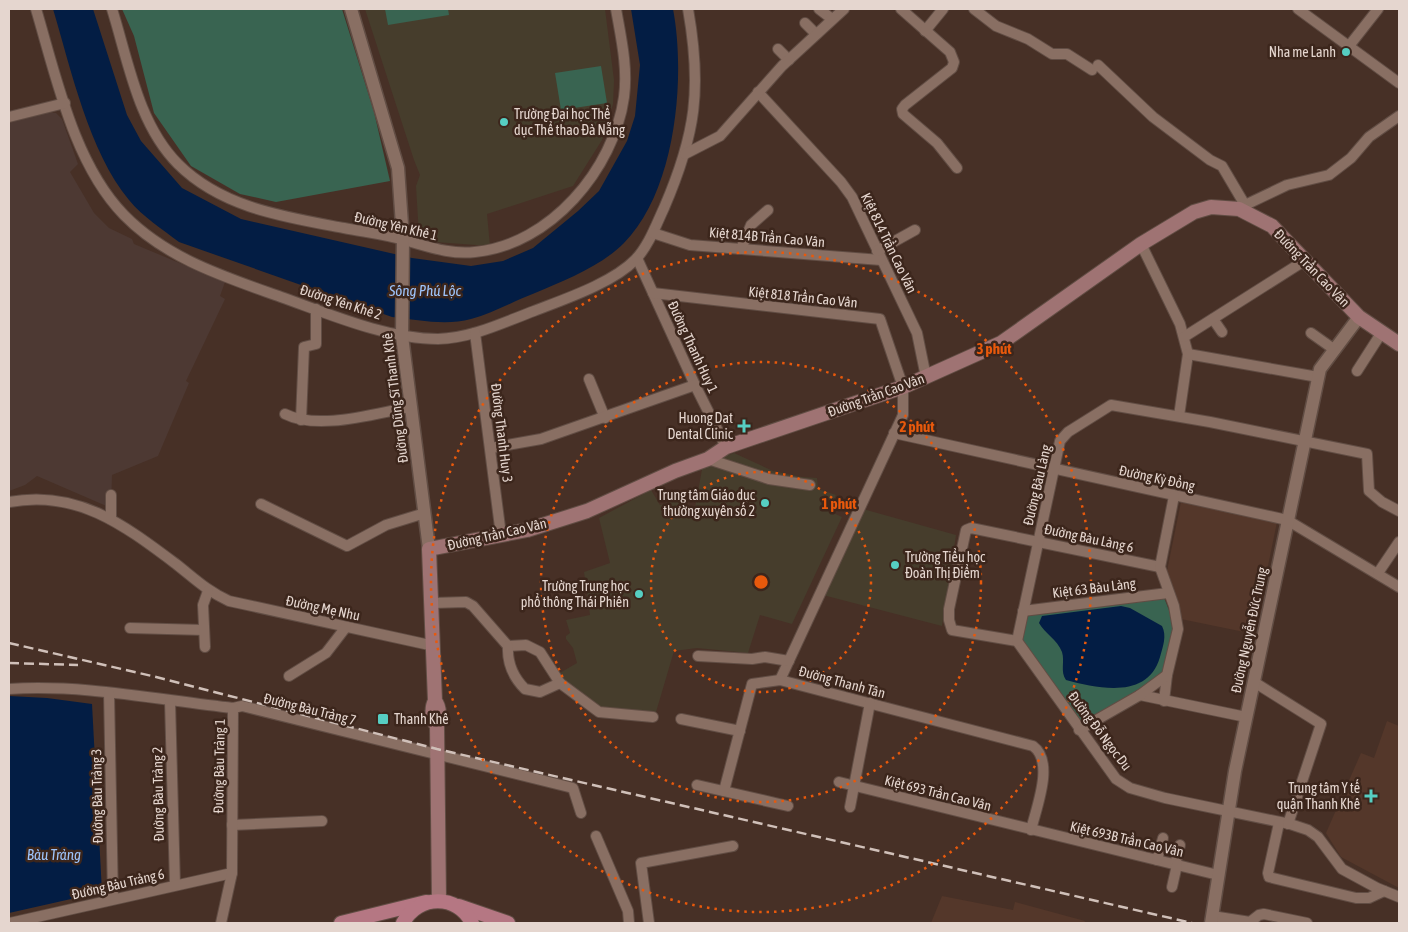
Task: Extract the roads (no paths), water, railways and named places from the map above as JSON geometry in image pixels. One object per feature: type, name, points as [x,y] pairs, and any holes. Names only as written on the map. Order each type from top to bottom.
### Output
[{"type":"main road","name":"Đường Trần Cao Vân","points":[[437,754],[433,705],[435,701],[434,646],[429,549],[527,530],[587,511],[675,471],[708,459],[726,447],[926,378],[1001,343],[1141,244],[1194,212],[1220,206],[1242,207],[1272,226],[1359,317],[1399,344]]},
{"type":"main road","points":[[437,754],[438,902]]},
{"type":"main road","points":[[340,923],[438,902],[460,908],[472,923]]},
{"type":"main road","points":[[404,923],[415,908],[438,902],[508,923]]},
{"type":"street","name":"Đường Yên Khê 2","points":[[36,9],[65,103],[81,148],[94,174],[123,214],[152,240],[194,265],[316,309],[402,336],[438,339],[475,333],[592,286],[612,276],[637,258],[653,233],[685,154],[693,125],[697,80],[695,50],[688,9]]},
{"type":"street","name":"Đường Yên Khê 1","points":[[112,9],[139,95],[154,130],[177,163],[200,182],[250,208],[456,252],[473,253],[500,248],[540,227],[578,193],[599,167],[608,151],[620,117],[625,75],[616,9]]},
{"type":"street","name":"Đường Dũng Sĩ Thanh Khê","points":[[351,9],[398,168],[403,240],[402,336],[429,549]]},
{"type":"street","points":[[819,9],[832,19]]},
{"type":"street","points":[[685,154],[720,136],[789,60],[844,9]]},
{"type":"street","points":[[901,9],[950,52],[954,62],[952,68],[902,109],[903,114],[937,143],[956,168]]},
{"type":"street","points":[[924,31],[943,9]]},
{"type":"street","points":[[974,9],[996,26],[1028,39],[1052,54],[1067,54],[1095,67],[1153,117],[1210,160],[1222,166],[1242,207],[1287,185],[1317,180],[1329,175],[1351,158],[1369,137],[1399,116]]},
{"type":"street","points":[[1298,9],[1399,83]]},
{"type":"street","points":[[1349,46],[1378,9]]},
{"type":"street","points":[[805,24],[816,34]]},
{"type":"street","points":[[778,49],[789,60]]},
{"type":"street","name":"Kiệt 814 Trần Cao Vân","points":[[758,92],[841,182],[856,204],[917,333],[926,378]]},
{"type":"street","points":[[9,117],[65,103]]},
{"type":"street","points":[[741,249],[751,226],[768,210]]},
{"type":"street","points":[[879,256],[915,230]]},
{"type":"street","name":"Kiệt 814B Trần Cao Vân","points":[[653,233],[690,244],[741,249],[879,256]]},
{"type":"street","points":[[1141,244],[1180,324],[1188,354],[1180,416]]},
{"type":"street","name":"Đường Thanh Huy 1","points":[[637,258],[695,385],[726,447]]},
{"type":"street","points":[[1184,338],[1304,261]]},
{"type":"street","name":"Kiệt 818 Trần Cao Vân","points":[[653,294],[880,319],[903,387]]},
{"type":"street","points":[[301,420],[304,347],[316,344],[316,309]]},
{"type":"street","name":"Đường Nguyễn Đức Trung","points":[[1211,919],[1228,812],[1246,717],[1318,377],[1320,369],[1359,317]]},
{"type":"street","points":[[1213,319],[1222,332]]},
{"type":"street","points":[[1357,371],[1382,332]]},
{"type":"street","name":"Đường Thanh Huy 3","points":[[475,333],[501,535]]},
{"type":"street","points":[[1311,333],[1335,350]]},
{"type":"street","points":[[1188,354],[1318,377]]},
{"type":"street","points":[[589,379],[605,418]]},
{"type":"street","points":[[490,448],[541,439],[695,385]]},
{"type":"street","name":"Đường Thanh Tân","points":[[903,387],[903,415],[780,680],[1027,744],[1038,750],[1044,761],[1043,774],[1031,830]]},
{"type":"street","name":"Đường Bàu Làng","points":[[1017,641],[1053,470],[1063,436],[1105,407],[1118,405],[1180,416],[1368,454],[1369,491],[1382,502],[1399,511]]},
{"type":"street","points":[[285,414],[301,420],[321,422],[411,407]]},
{"type":"street","name":"Đường Kỳ Đồng","points":[[894,433],[1053,470],[1288,520],[1399,587]]},
{"type":"street","points":[[708,459],[769,479],[790,484],[810,485]]},
{"type":"street","points":[[111,495],[111,519]]},
{"type":"street","points":[[1164,701],[1178,629],[1174,606],[1160,567],[1174,496]]},
{"type":"street","name":"Đường Mẹ Nhu","points":[[9,502],[32,498],[62,501],[111,519],[178,566],[208,591],[229,601],[253,608],[434,646]]},
{"type":"street","points":[[261,504],[346,546],[386,525],[425,514]]},
{"type":"street","name":"Đường Bàu Làng 6","points":[[1017,641],[952,630],[948,620],[949,609],[966,530],[971,528],[1160,567]]},
{"type":"street","points":[[1378,573],[1399,542]]},
{"type":"street","points":[[205,647],[203,604],[208,591]]},
{"type":"street","name":"Kiệt 63 Bàu Làng","points":[[1023,611],[1168,593]]},
{"type":"street","points":[[432,603],[466,602],[473,606],[508,646],[510,666],[518,682],[525,689],[540,692],[560,683]]},
{"type":"street","points":[[289,676],[326,653],[346,627]]},
{"type":"street","points":[[130,628],[204,630]]},
{"type":"street","name":"Đường Đỗ Ngọc Du","points":[[1017,641],[1079,730],[1116,779],[1130,788],[1165,798],[1284,823],[1308,830],[1318,837],[1342,869],[1399,897]]},
{"type":"street","points":[[508,646],[532,646],[547,660],[560,683],[599,712],[653,717]]},
{"type":"street","points":[[698,656],[752,659],[765,657],[788,661]]},
{"type":"street","points":[[1079,730],[1140,695],[1168,675]]},
{"type":"street","points":[[724,791],[752,684],[780,680]]},
{"type":"street","points":[[1254,682],[1321,724],[1284,823],[1268,874],[1273,879],[1356,898],[1369,898],[1384,891]]},
{"type":"street","name":"Đường Bàu Trảng 7","points":[[9,689],[26,688],[109,693],[170,702],[233,708],[242,706],[573,788],[581,813]]},
{"type":"street","name":"Đường Bàu Trảng 3","points":[[109,693],[113,899]]},
{"type":"street","points":[[1140,695],[1246,717]]},
{"type":"street","name":"Đường Bàu Trảng 2","points":[[170,702],[174,885]]},
{"type":"street","points":[[850,807],[870,703]]},
{"type":"street","name":"Đường Bàu Trảng 1","points":[[221,923],[232,873],[233,708]]},
{"type":"street","points":[[681,718],[740,731]]},
{"type":"street","name":"Kiệt 693 Trần Cao Vân","points":[[839,782],[1031,830]]},
{"type":"street","points":[[697,785],[788,806]]},
{"type":"street","name":"Đường Bàu Trảng 1","points":[[232,825],[322,822]]},
{"type":"street","name":"Kiệt 693B Trần Cao Vân","points":[[1031,830],[1218,875]]},
{"type":"street","points":[[596,836],[628,911],[629,923]]},
{"type":"street","points":[[1157,860],[1164,838]]},
{"type":"street","points":[[1172,887],[1180,845]]},
{"type":"street","points":[[649,923],[641,863],[733,846]]},
{"type":"street","name":"Đường Bàu Trảng 6","points":[[10,923],[232,873]]},
{"type":"street","points":[[1211,919],[1257,922],[1259,915],[1264,914],[1307,923]]},
{"type":"water","name":"Sông Phú Lộc","points":[[53,9],[93,9],[127,115],[141,141],[182,188],[241,219],[412,258],[471,266],[503,261],[533,248],[599,191],[627,141],[635,116],[640,65],[631,9],[673,9],[677,36],[677,99],[673,132],[666,164],[655,194],[642,221],[615,252],[593,266],[558,283],[471,319],[442,322],[392,317],[179,242],[140,212],[115,180],[92,134],[74,83]]},
{"type":"water","points":[[1121,606],[1130,608],[1162,626],[1164,641],[1154,670],[1145,680],[1121,688],[1093,686],[1066,680],[1063,674],[1062,652],[1039,623],[1042,616]]},
{"type":"water","name":"Bàu Trảng","points":[[9,696],[47,698],[92,704],[102,892],[9,913]]},
{"type":"railway","points":[[9,643],[152,676],[437,749],[1192,923]]},
{"type":"railway","points":[[9,663],[78,665]]},
{"type":"place","name":"Nha me Lanh","points":[[1346,52]]},
{"type":"place","name":"Trường Đại học Thể dục Thể thao Đà Nẵng","points":[[504,122]]},
{"type":"place","name":"Huong Dat Dental Clinic","points":[[744,426]]},
{"type":"place","name":"Trung tâm Giáo dục thường xuyên số 2","points":[[765,503]]},
{"type":"place","name":"Trường Tiểu học Đoàn Thị Điểm","points":[[895,565]]},
{"type":"place","name":"Trường Trung học phổ thông Thái Phiên","points":[[639,594]]},
{"type":"place","name":"Thanh Khê","points":[[383,719]]},
{"type":"place","name":"Trung tâm Y tế quận Thanh Khê","points":[[1371,796]]}]
